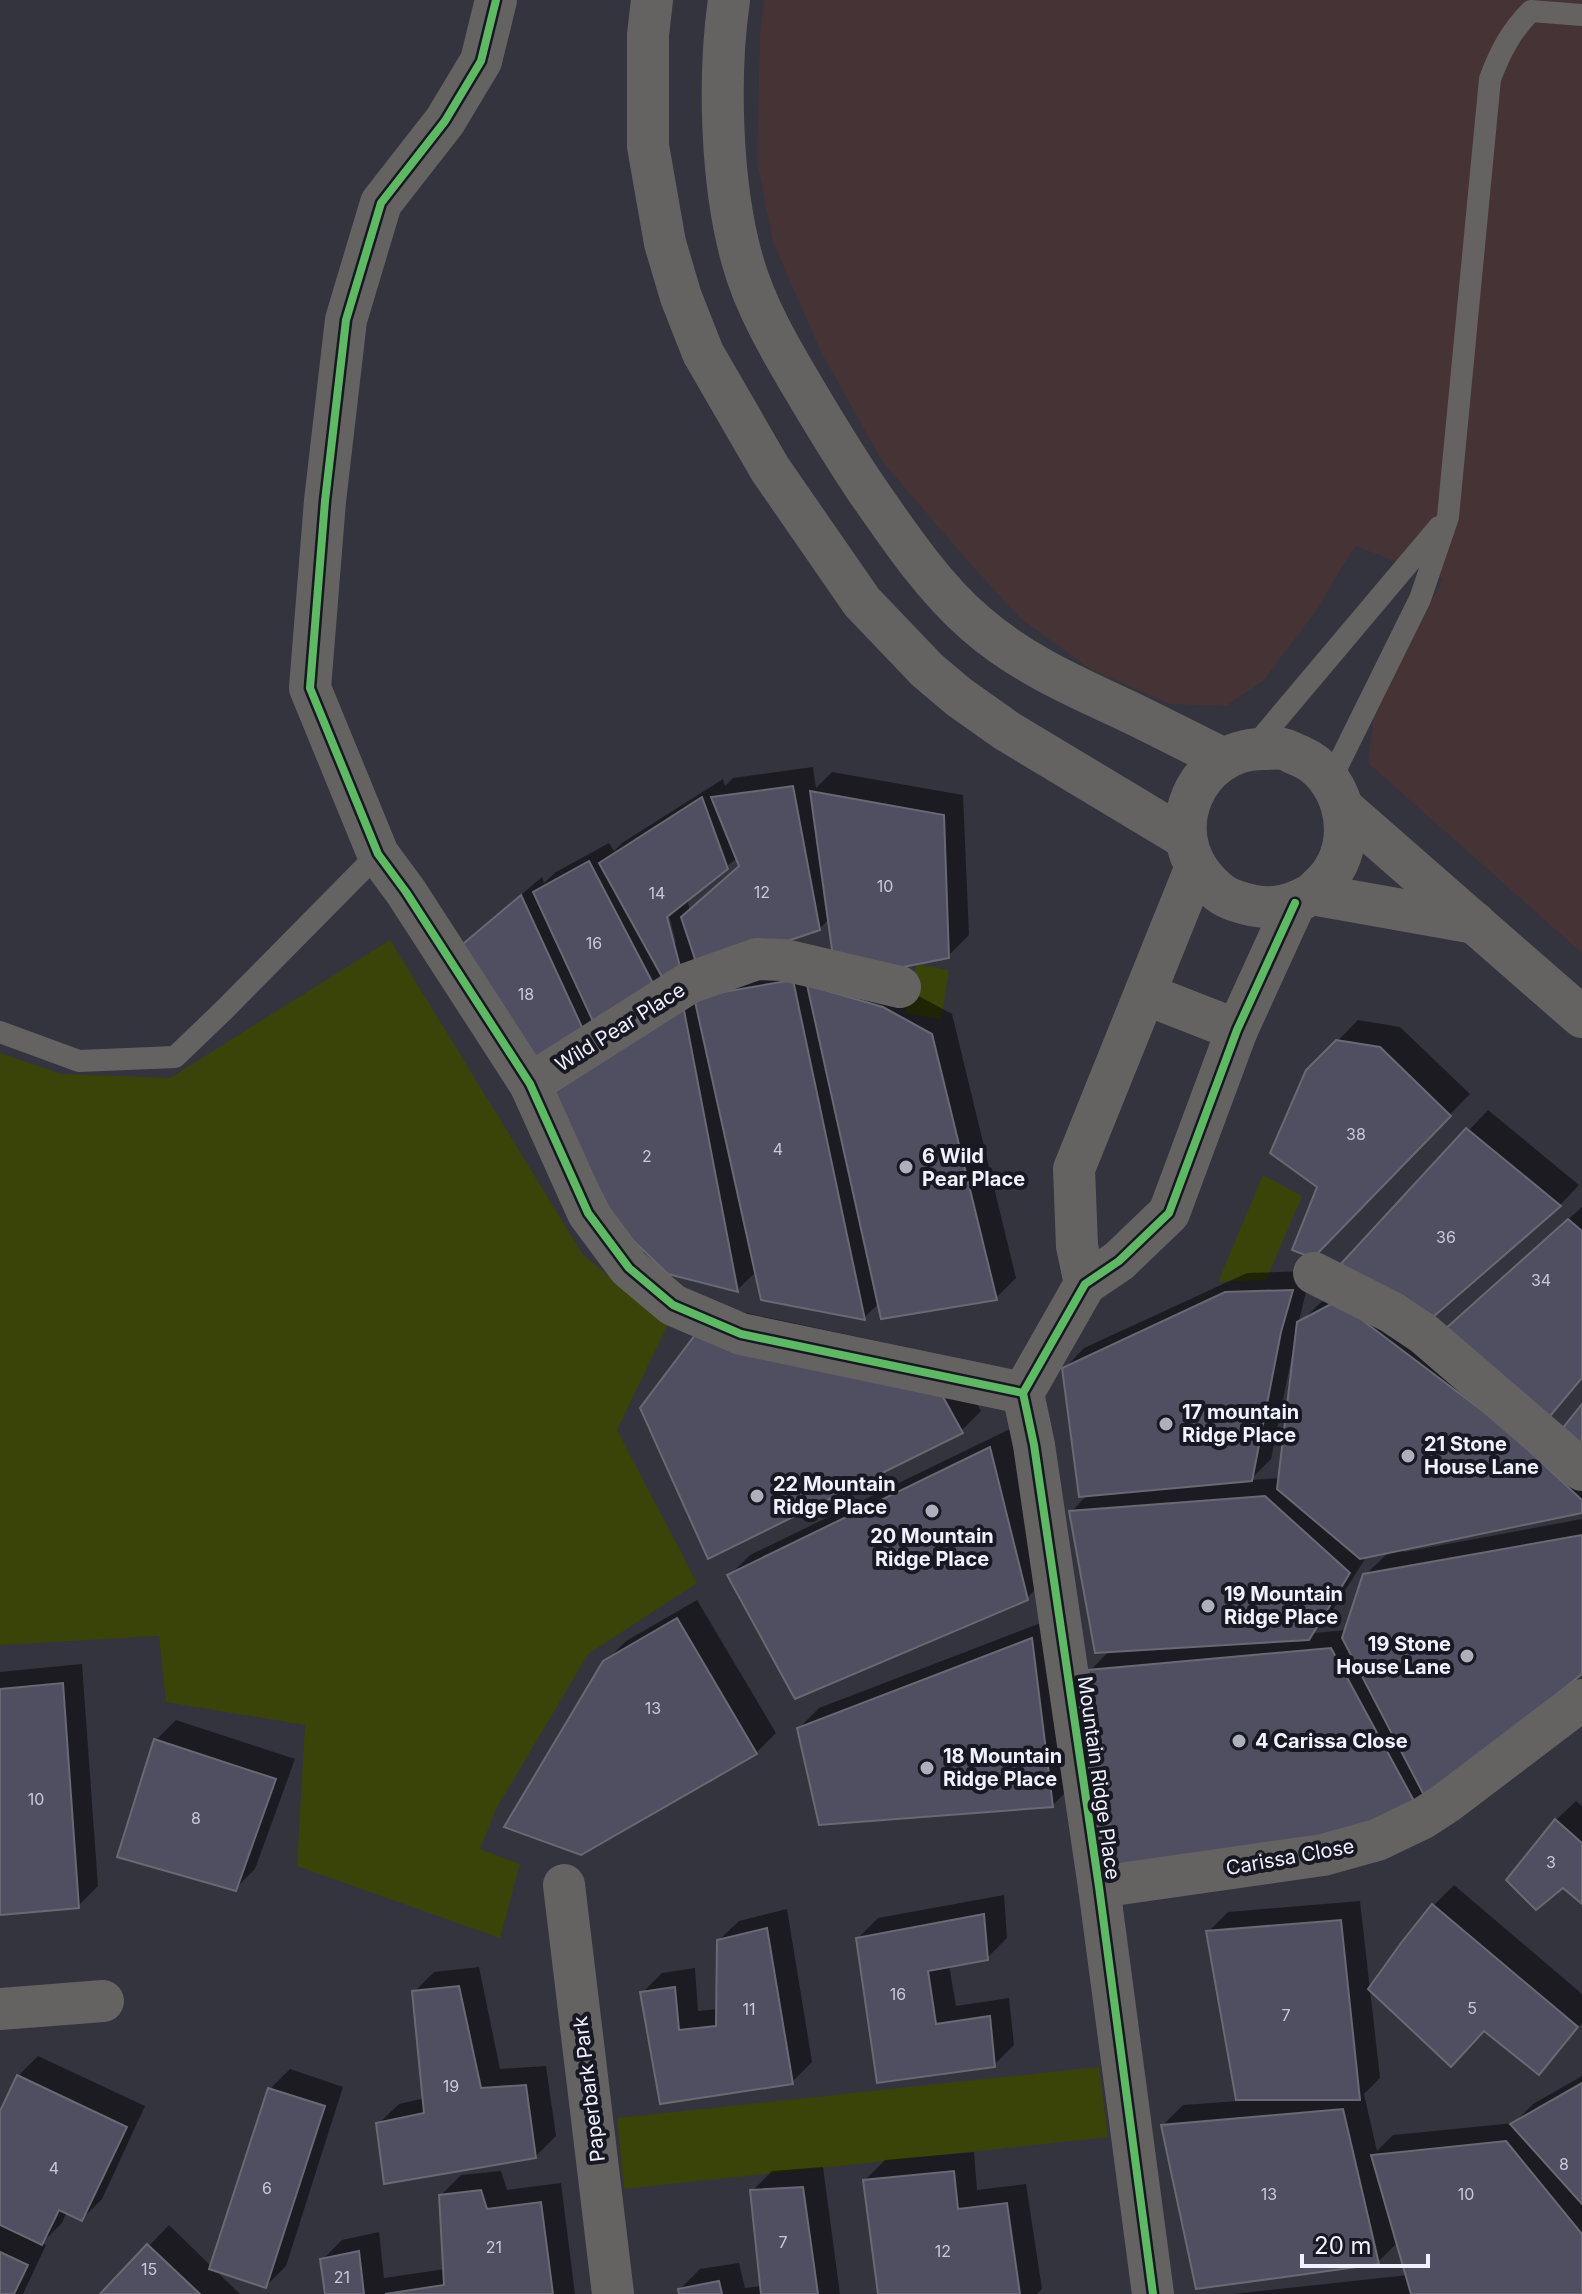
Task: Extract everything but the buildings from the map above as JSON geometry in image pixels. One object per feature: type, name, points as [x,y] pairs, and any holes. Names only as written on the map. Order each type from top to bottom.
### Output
[{"type":"street","points":[[496,0],[481,61],[445,121],[381,203],[346,320],[325,501],[310,688],[378,854],[406,892],[530,1084],[588,1213],[629,1268],[673,1305],[741,1334],[1023,1393],[1085,1284],[1119,1261],[1169,1213],[1237,1030],[1304,898],[1334,871],[1344,841],[1337,795]]},
{"type":"street","points":[[652,0],[648,35],[648,146],[665,243],[681,297],[703,353],[770,469],[862,602],[927,670],[959,697],[1190,853],[1222,896],[1257,909],[1304,898],[1475,923]]},
{"type":"street","points":[[729,0],[723,39],[725,137],[732,211],[742,260],[772,333],[845,458],[896,532],[933,579],[973,622],[1056,678],[1238,754]]},
{"type":"street","points":[[1085,1284],[1077,1246],[1074,1169],[1145,994],[1190,853],[1187,807],[1201,780],[1238,754],[1282,749],[1309,760],[1337,795],[1582,1017]]},
{"type":"street","name":"Wild Pear Place","points":[[530,1084],[689,983],[757,959],[784,960],[900,987]]},
{"type":"street","points":[[1145,994],[1237,1030]]},
{"type":"street","points":[[1314,1273],[1391,1312],[1424,1334],[1582,1470]]},
{"type":"street","name":"Mountain Ridge Place","points":[[1023,1393],[1034,1445],[1099,1887],[1153,2294]]},
{"type":"street","name":"Carissa Close","points":[[1099,1887],[1323,1855],[1377,1840],[1446,1803],[1582,1700]]},
{"type":"street","name":"Paperbark Park","points":[[564,1885],[613,2294]]},
{"type":"street","points":[[0,2009],[103,2001]]},
{"type":"lane","points":[[1337,795],[1420,599],[1448,517],[1490,79],[1499,55],[1531,6],[1582,15]]},
{"type":"lane","points":[[1238,754],[1448,517]]},
{"type":"lane","points":[[0,1032],[79,1061],[175,1057],[378,854]]},
{"type":"shaded area","points":[[764,0],[1582,0],[1582,953],[1368,763],[1374,715],[1443,579],[1355,546],[1314,614],[1263,681],[1226,706],[1170,704],[1090,669],[1020,618],[964,557],[882,461],[820,350],[773,242],[757,161],[760,31]]},
{"type":"green space","points":[[390,940],[583,1255],[668,1324],[617,1430],[697,1583],[588,1654],[496,1809],[480,1849],[520,1864],[500,1938],[297,1866],[305,1725],[166,1702],[159,1636],[0,1645],[0,1053],[61,1074],[170,1078]]},
{"type":"green space","points":[[916,964],[949,970],[941,1019],[905,1013]]},
{"type":"green space","points":[[1263,1175],[1302,1196],[1266,1280],[1218,1282]]},
{"type":"green space","points":[[1099,2067],[1108,2137],[624,2189],[617,2118]]},
{"type":"cycle path","points":[[496,0],[481,61],[445,121],[381,203],[346,320],[325,501],[310,688],[378,854],[406,892],[530,1084],[588,1213],[629,1268],[673,1305],[741,1334],[1023,1393]]},
{"type":"cycle path","points":[[1153,2294],[1099,1887],[1034,1445],[1023,1393],[1085,1284],[1119,1261],[1169,1213],[1237,1030],[1295,903]]},
{"type":"place","name":"6 Wild Pear Place","points":[[906,1167]]},
{"type":"place","name":"17 mountain Ridge Place","points":[[1166,1424]]},
{"type":"place","name":"21 Stone House Lane","points":[[1408,1456]]},
{"type":"place","name":"22 Mountain Ridge Place","points":[[757,1496]]},
{"type":"place","name":"20 Mountain Ridge Place","points":[[932,1511]]},
{"type":"place","name":"19 Mountain Ridge Place","points":[[1208,1606]]},
{"type":"place","name":"19 Stone House Lane","points":[[1467,1656]]},
{"type":"place","name":"4 Carissa Close","points":[[1239,1741]]},
{"type":"place","name":"18 Mountain Ridge Place","points":[[927,1768]]}]
